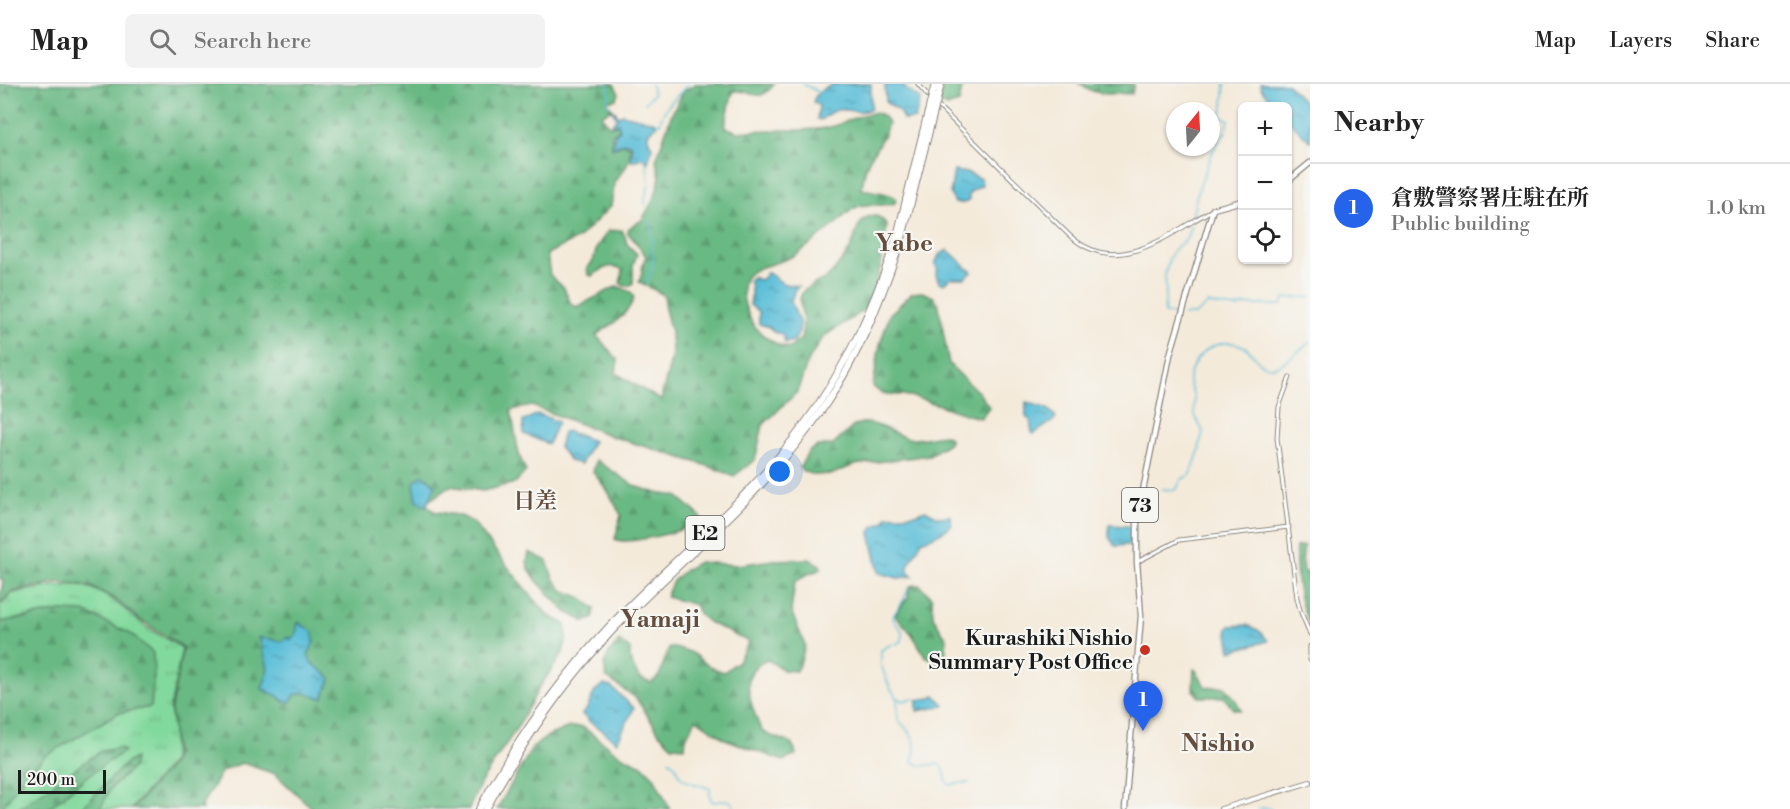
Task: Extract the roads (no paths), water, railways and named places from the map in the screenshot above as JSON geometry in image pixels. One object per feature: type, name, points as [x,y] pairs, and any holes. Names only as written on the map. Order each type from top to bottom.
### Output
[{"type":"highway","name":"E2","points":[[486,809],[521,747],[544,713],[596,649],[760,486],[785,458],[837,388],[883,294],[935,94],[935,84]]},
{"type":"highway","name":"E2","points":[[935,94],[941,84]]},
{"type":"highway","name":"E2","points":[[479,809],[539,710],[575,664],[626,609],[780,456],[807,420],[832,384],[857,338],[899,237]]},
{"type":"main road","points":[[1292,178],[1310,163]]},
{"type":"main road","points":[[1213,209],[1238,202]]},
{"type":"main road","name":"73","points":[[1125,809],[1141,616],[1137,521],[1170,355],[1213,209]]},
{"type":"main road","points":[[1221,809],[1310,782]]},
{"type":"street","points":[[918,84],[1069,235],[1089,248],[1113,254],[1134,252],[1213,209]]},
{"type":"street","points":[[1290,377],[1279,407],[1277,438],[1299,604],[1310,634]]},
{"type":"street","points":[[1137,562],[1179,540],[1289,527]]},
{"type":"street","points":[[1310,646],[1310,660]]},
{"type":"water","points":[[834,84],[871,84],[871,109],[858,112],[835,111],[821,120],[817,119],[819,106],[813,102],[814,99],[821,91]]},
{"type":"water","points":[[904,84],[905,88],[920,99],[915,119],[903,120],[897,110],[886,103],[885,85]]},
{"type":"water","points":[[1260,84],[1288,84],[1310,109],[1310,141],[1292,124],[1292,102],[1272,102]]},
{"type":"water","points":[[610,106],[619,116],[622,114],[656,122],[656,126],[648,133],[652,147],[647,163],[643,158],[631,161],[632,147],[630,144],[625,143],[612,147],[615,134],[620,130],[618,124],[611,125],[617,118]]},
{"type":"water","points":[[954,171],[968,173],[981,179],[982,185],[969,193],[969,200],[964,203],[955,203],[950,194]]},
{"type":"water","points":[[948,250],[972,272],[965,278],[951,278],[944,284],[939,282],[935,264],[939,255]]},
{"type":"water","points":[[767,272],[784,284],[799,286],[795,289],[791,301],[800,325],[794,341],[785,343],[780,333],[775,333],[769,327],[759,324],[759,312],[750,305],[749,281],[752,277],[760,280]]},
{"type":"water","points":[[1026,402],[1048,409],[1056,417],[1034,434],[1032,433],[1030,420],[1026,417]]},
{"type":"water","points":[[538,414],[558,422],[548,444],[524,434],[523,421]]},
{"type":"water","points":[[567,431],[593,441],[581,464],[570,461],[559,447],[563,432]]},
{"type":"water","points":[[422,475],[436,486],[426,506],[417,501],[414,484]]},
{"type":"water","points":[[925,510],[938,517],[950,516],[952,525],[922,541],[908,566],[908,571],[913,576],[898,578],[879,573],[870,533],[872,528],[885,521],[887,516],[915,514]]},
{"type":"water","points":[[1109,525],[1133,528],[1129,545],[1115,546],[1109,537]]},
{"type":"water","points":[[298,622],[313,632],[314,642],[308,655],[311,662],[331,678],[323,698],[305,693],[296,694],[290,702],[283,702],[278,696],[262,689],[267,669],[261,641],[258,638],[281,642],[288,637],[290,640],[296,634]]},
{"type":"water","points":[[1246,625],[1259,631],[1268,641],[1231,651],[1227,628]]},
{"type":"water","points":[[604,685],[611,687],[634,708],[617,742],[582,714],[588,707],[593,694]]},
{"type":"water","points":[[935,695],[943,706],[917,711],[917,700],[931,698]]},
{"type":"waterway","points":[[608,84],[610,94],[607,102],[609,106]]},
{"type":"waterway","points":[[645,103],[653,94],[651,84]]},
{"type":"waterway","points":[[656,123],[660,123],[668,106],[688,84]]},
{"type":"waterway","points":[[803,84],[820,93]]},
{"type":"waterway","points":[[1192,218],[1203,176],[1213,151],[1226,131],[1229,120],[1222,116],[1225,84]]},
{"type":"waterway","points":[[645,205],[649,185],[647,163]]},
{"type":"waterway","points":[[647,283],[653,263],[651,222]]},
{"type":"waterway","points":[[1178,314],[1164,314],[1165,275],[1174,249],[1186,240],[1191,225]]},
{"type":"waterway","points":[[1184,315],[1195,315],[1208,304],[1236,308],[1247,305],[1281,305],[1285,298],[1310,297]]},
{"type":"waterway","points":[[1162,489],[1176,490],[1181,480],[1191,474],[1200,448],[1203,432],[1195,415],[1194,397],[1189,381],[1191,370],[1201,355],[1216,345],[1234,343],[1247,348],[1263,365],[1272,367],[1286,361],[1310,342]]},
{"type":"waterway","points":[[896,644],[902,641],[902,631],[893,616],[908,589]]},
{"type":"waterway","points":[[892,644],[881,650],[881,665],[890,688],[897,697],[898,719],[915,742],[912,761],[921,766],[938,764],[944,769],[947,783],[950,785],[969,783]]},
{"type":"waterway","points":[[898,698],[903,701],[913,698],[916,700]]},
{"type":"waterway","points":[[669,761],[676,766],[681,777],[710,789],[710,798],[713,802],[728,800],[735,809]]},
{"type":"waterway","points":[[1258,809],[1271,809]]},
{"type":"place","name":"Kurashiki Nishio Summary Post Office","points":[[1145,650]]},
{"type":"place","name":"倉敷警察署庄駐在所","points":[[1143,731]]},
{"type":"district","name":"Yabe","points":[[904,243]]},
{"type":"district","name":"日差","points":[[535,500]]},
{"type":"district","name":"Yamaji","points":[[660,619]]},
{"type":"district","name":"Nishio","points":[[1218,743]]}]
